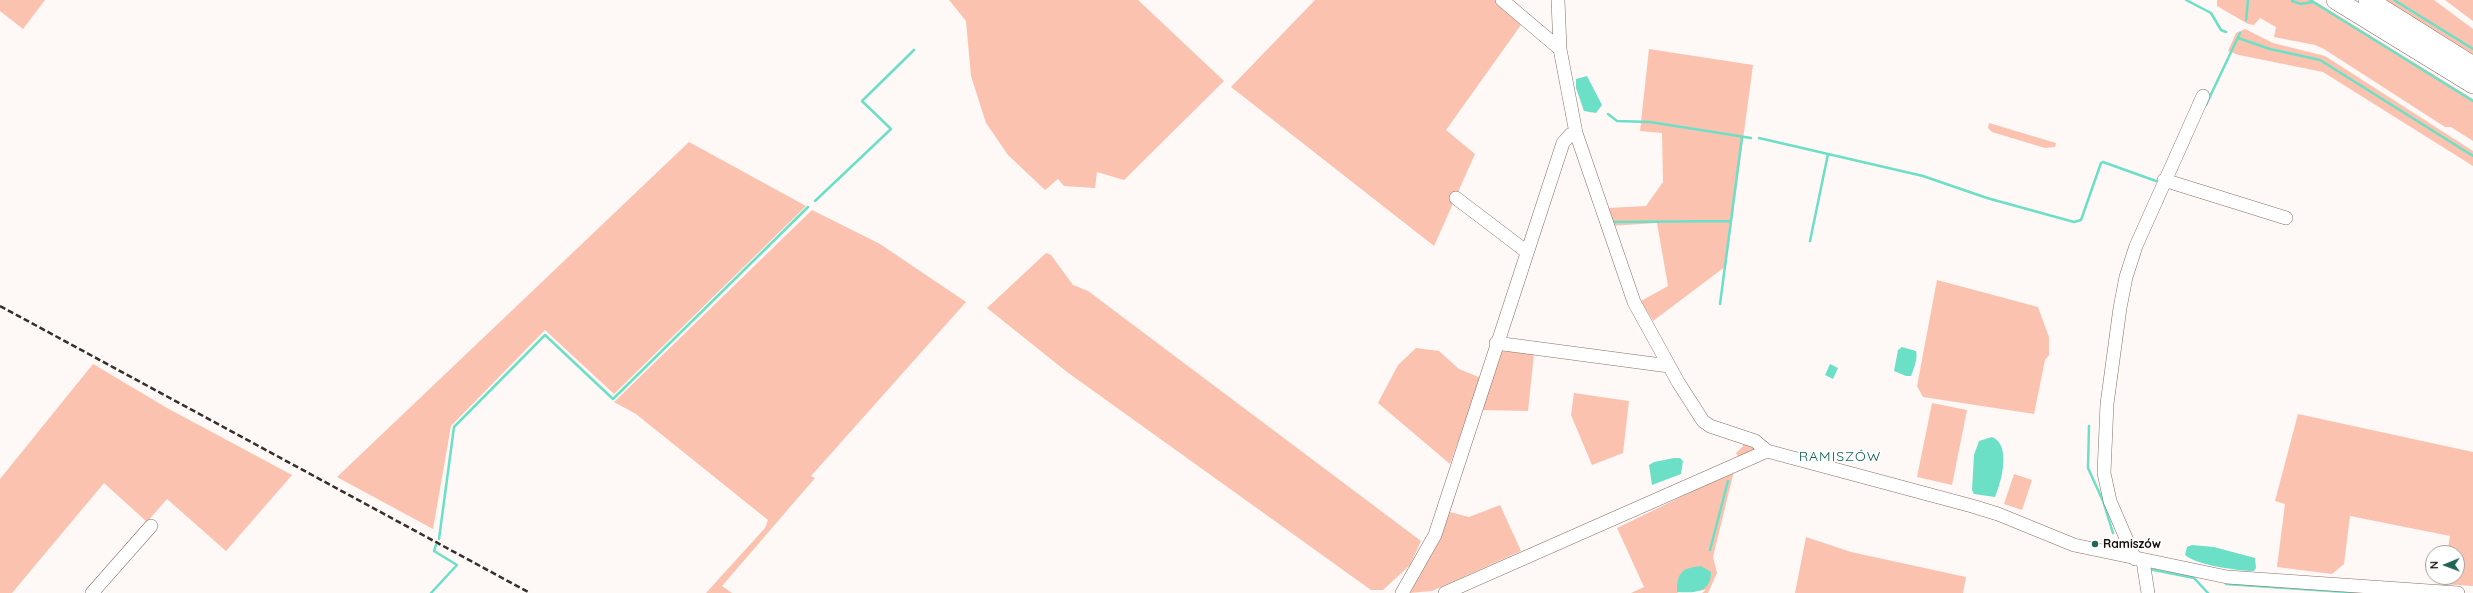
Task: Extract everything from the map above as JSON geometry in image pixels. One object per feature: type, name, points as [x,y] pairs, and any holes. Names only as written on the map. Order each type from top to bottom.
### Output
[{"type":"highway","points":[[2336,0],[2473,84]]},
{"type":"highway","points":[[2368,0],[2473,66]]},
{"type":"street","points":[[1502,0],[1560,49]]},
{"type":"street","points":[[1558,0],[1560,49],[1576,133],[1634,302],[1669,366],[1703,421],[1710,426],[1755,441],[1767,451],[1985,510],[2074,545],[2139,560],[2227,577],[2458,593]]},
{"type":"street","points":[[2148,593],[2139,560],[2110,501],[2106,488],[2104,473],[2107,404],[2126,277],[2136,246],[2164,180],[2203,96]]},
{"type":"street","points":[[1402,593],[1435,535],[1496,343],[1563,143],[1570,135],[1576,133]]},
{"type":"street","points":[[2164,180],[2286,218]]},
{"type":"street","points":[[1456,198],[1527,252]]},
{"type":"street","points":[[1496,343],[1669,366]]},
{"type":"street","points":[[1445,593],[1767,451]]},
{"type":"street","points":[[92,593],[151,526]]},
{"type":"shaded area","points":[[0,0],[45,0],[23,29],[0,11]]},
{"type":"shaded area","points":[[949,0],[1138,0],[1224,81],[1124,180],[1097,172],[1095,188],[1064,186],[1058,179],[1045,190],[1008,155],[986,123],[971,76],[966,21]]},
{"type":"shaded area","points":[[1315,0],[1498,0],[1523,22],[1446,130],[1475,154],[1434,246],[1231,87]]},
{"type":"shaded area","points":[[2217,0],[2313,0],[2473,99],[2473,141],[2451,127],[2445,127],[2324,49],[2315,45],[2274,37],[2276,27],[2260,18],[2254,25],[2248,24],[2217,6]]},
{"type":"shaded area","points":[[2385,0],[2434,0],[2473,29],[2473,55]]},
{"type":"shaded area","points":[[2445,0],[2473,0],[2473,21]]},
{"type":"shaded area","points":[[2245,29],[2273,43],[2325,56],[2473,151],[2473,166],[2323,72],[2239,55],[2228,51],[2236,33]]},
{"type":"shaded area","points":[[1649,49],[1753,65],[1726,266],[1653,321],[1641,301],[1668,286],[1657,223],[1610,226],[1607,208],[1646,206],[1663,182],[1662,133],[1640,131]]},
{"type":"shaded area","points":[[1587,76],[1602,105],[1596,113],[1584,111],[1576,88],[1576,79]]},
{"type":"shaded area","points":[[1989,123],[2056,143],[2055,147],[2045,148],[1992,132],[1988,128]]},
{"type":"shaded area","points":[[689,142],[806,206],[614,394],[545,330],[451,426],[433,529],[337,477]]},
{"type":"shaded area","points":[[812,210],[880,244],[966,302],[811,476],[815,478],[722,586],[732,593],[706,593],[765,528],[768,520],[636,414],[614,402]]},
{"type":"shaded area","points":[[1046,253],[1051,255],[1073,285],[1088,291],[1421,541],[1410,565],[1383,590],[1371,590],[1067,372],[987,308]]},
{"type":"shaded area","points":[[1937,280],[2038,307],[2049,337],[2049,355],[2045,360],[2034,414],[1923,397],[1917,386]]},
{"type":"shaded area","points":[[1902,347],[1916,351],[1916,360],[1911,376],[1906,376],[1894,371],[1898,350]]},
{"type":"shaded area","points":[[1416,348],[1439,351],[1459,369],[1481,378],[1450,464],[1378,403],[1398,365]]},
{"type":"shaded area","points":[[1502,351],[1534,354],[1528,411],[1479,410]]},
{"type":"shaded area","points":[[93,364],[167,408],[292,475],[226,551],[167,499],[147,522],[104,483],[12,593],[0,593],[0,479]]},
{"type":"shaded area","points":[[1830,364],[1838,368],[1833,379],[1825,375]]},
{"type":"shaded area","points":[[1574,393],[1629,401],[1623,453],[1592,465],[1571,415]]},
{"type":"shaded area","points":[[1932,403],[1967,410],[1952,485],[1917,477]]},
{"type":"shaded area","points":[[2298,414],[2473,452],[2473,586],[2458,585],[2465,585],[2465,545],[2448,545],[2450,536],[2350,516],[2344,564],[2332,574],[2277,567],[2285,504],[2275,501]]},
{"type":"shaded area","points":[[1992,437],[1998,441],[2002,448],[2003,456],[2002,474],[1995,497],[1974,494],[1972,490],[1974,455],[1979,441]]},
{"type":"shaded area","points":[[1745,440],[1755,448],[1755,452],[1739,459],[1736,453],[1743,446]]},
{"type":"shaded area","points":[[1680,458],[1683,461],[1681,474],[1652,485],[1649,465],[1654,462]]},
{"type":"shaded area","points":[[1734,471],[1713,557],[1717,573],[1708,593],[1702,593],[1706,590],[1677,592],[1679,593],[1631,593],[1644,587],[1617,528]]},
{"type":"shaded area","points":[[2014,474],[2032,480],[2022,510],[2004,504]]},
{"type":"shaded area","points":[[1448,498],[1454,500],[1450,512],[1469,517],[1500,505],[1521,551],[1432,591],[1410,593],[1432,552]]},
{"type":"shaded area","points":[[1806,537],[1851,552],[1966,577],[1963,593],[1795,593]]},
{"type":"shaded area","points":[[2192,545],[2214,547],[2255,558],[2256,568],[2254,571],[2238,570],[2198,562],[2185,555],[2187,547]]},
{"type":"shaded area","points":[[1701,566],[1711,572],[1710,579],[1705,588],[1696,592],[1677,592],[1679,576],[1689,568]]},
{"type":"waterway","points":[[2186,0],[2211,13],[2221,30],[2226,32]]},
{"type":"waterway","points":[[2246,20],[2248,0]]},
{"type":"waterway","points":[[2310,0],[2473,101]]},
{"type":"waterway","points":[[2394,0],[2473,49]]},
{"type":"waterway","points":[[2292,1],[2301,4],[2313,2]]},
{"type":"waterway","points":[[2206,105],[2240,33]]},
{"type":"waterway","points":[[2238,38],[2270,49],[2320,60],[2473,156]]},
{"type":"waterway","points":[[815,201],[891,129],[862,101],[914,50]]},
{"type":"waterway","points":[[1608,114],[1617,121],[1650,122],[1751,138]]},
{"type":"waterway","points":[[1720,304],[1742,137]]},
{"type":"waterway","points":[[1759,138],[1923,176],[1987,198],[2074,222],[2081,220],[2101,163],[2103,162],[2156,181]]},
{"type":"waterway","points":[[1810,241],[1828,154]]},
{"type":"waterway","points":[[439,539],[454,427],[545,335],[613,399],[808,207]]},
{"type":"waterway","points":[[1614,222],[1731,221]]},
{"type":"waterway","points":[[2089,426],[2088,468],[2103,501],[2113,533]]},
{"type":"waterway","points":[[1710,550],[1728,481]]},
{"type":"waterway","points":[[431,593],[457,565],[434,551],[436,545]]},
{"type":"waterway","points":[[2149,569],[2194,578],[2208,593]]},
{"type":"waterway","points":[[2226,584],[2361,593]]},
{"type":"railway","points":[[0,306],[530,593]]},
{"type":"place","name":"Ramiszów","points":[[2095,544]]},
{"type":"district","name":"RAMISZÓW","points":[[1840,457]]}]
